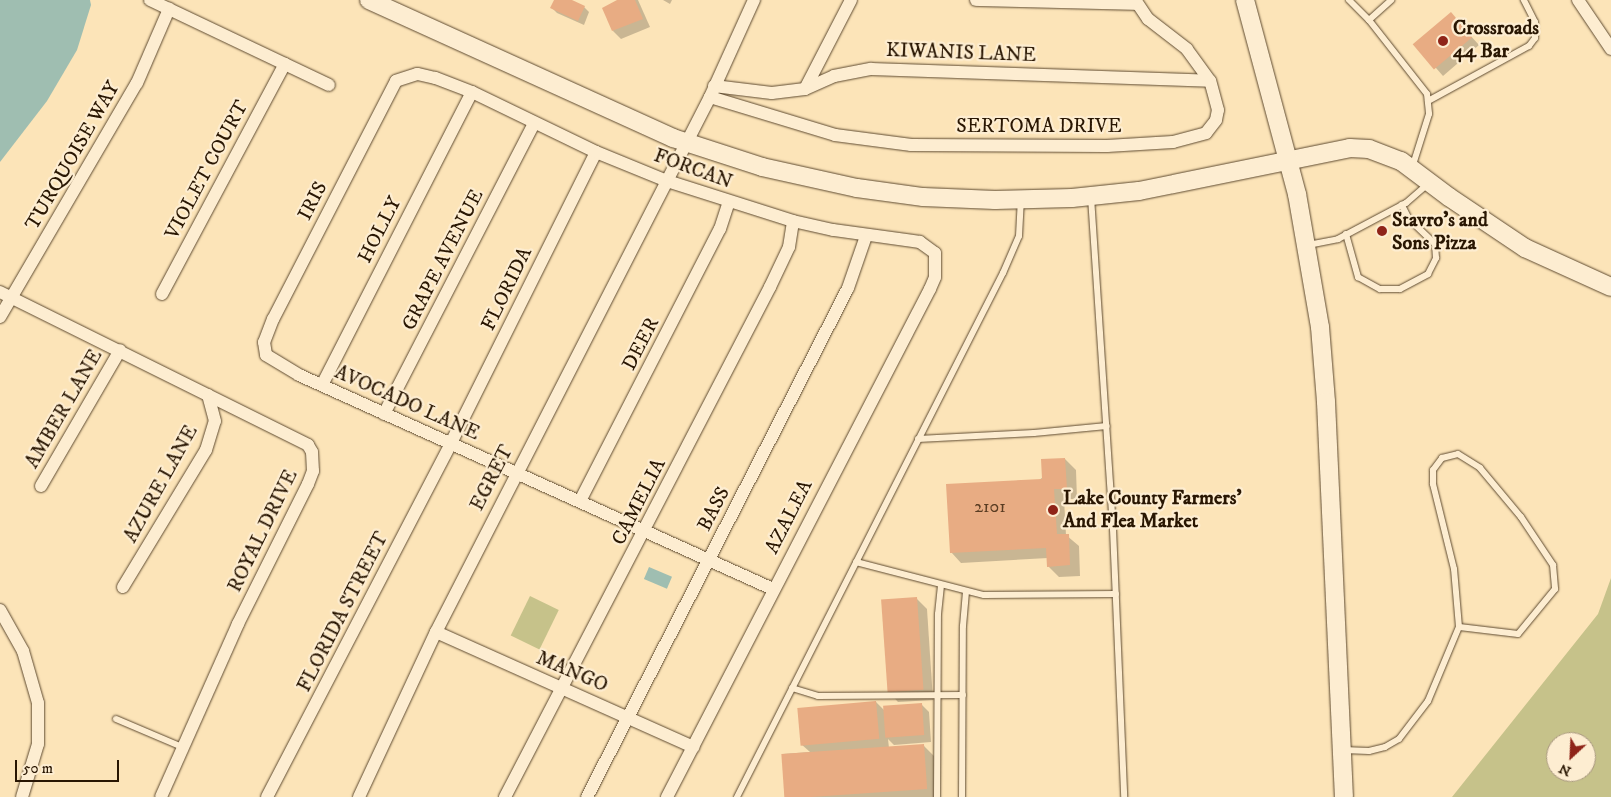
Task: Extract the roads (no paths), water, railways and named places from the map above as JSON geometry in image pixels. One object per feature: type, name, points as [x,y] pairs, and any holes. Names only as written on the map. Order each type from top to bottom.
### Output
[{"type":"main road","points":[[369,0],[686,143],[762,167],[857,188],[923,197],[1021,199],[1091,196],[1139,191],[1350,148],[1369,150],[1389,155],[1412,169],[1429,183],[1526,248],[1611,287]]},
{"type":"main road","points":[[1245,0],[1288,160],[1320,327],[1326,402],[1344,797]]},
{"type":"street","points":[[150,0],[329,85]]},
{"type":"street","name":"EGRET","points":[[359,797],[436,632],[516,472],[712,92],[754,0]]},
{"type":"street","points":[[805,88],[851,0]]},
{"type":"street","points":[[976,0],[1136,2]]},
{"type":"street","points":[[1578,0],[1611,49]]},
{"type":"street","name":"SERTOMA DRIVE","points":[[712,92],[795,124],[868,141],[910,146],[1107,146],[1173,142],[1206,133],[1216,120],[1218,110],[1210,81],[1187,49],[1148,19],[1136,2]]},
{"type":"street","name":"TURQUOISE WAY","points":[[0,317],[5,295],[128,100],[154,48],[169,9]]},
{"type":"street","name":"VIOLET COURT","points":[[162,294],[284,64]]},
{"type":"street","name":"KIWANIS LANE","points":[[712,92],[772,93],[805,88],[834,76],[871,69],[1210,81]]},
{"type":"street","name":"IRIS","points":[[299,375],[270,360],[264,342],[392,86],[406,76],[417,74],[448,83]]},
{"type":"street","name":"FORCAN","points":[[448,83],[472,92],[596,152],[667,181],[793,221],[866,236],[920,242],[935,253]]},
{"type":"street","name":"HOLLY","points":[[322,386],[472,92]]},
{"type":"street","name":"GRAPE AVENUE","points":[[384,414],[534,123]]},
{"type":"street","name":"FLORIDA","points":[[451,443],[596,152]]},
{"type":"street","name":"DEER","points":[[580,501],[720,229],[729,202]]},
{"type":"street","name":"CAMELIA","points":[[505,797],[646,531],[789,247],[793,221]]},
{"type":"street","name":"BASS","points":[[587,797],[848,288],[866,236]]},
{"type":"street","name":"AZALEA","points":[[667,797],[930,288],[935,277],[935,253]]},
{"type":"street","name":"ROYAL DRIVE","points":[[5,295],[120,350],[308,445],[314,461],[308,484],[182,747],[162,797]]},
{"type":"street","name":"AMBER LANE","points":[[41,486],[120,350]]},
{"type":"street","name":"AVOCADO LANE","points":[[299,375],[773,589]]},
{"type":"street","name":"AZURE LANE","points":[[123,587],[206,450],[215,421],[208,395]]},
{"type":"street","name":"FLORIDA STREET","points":[[267,797],[451,443]]},
{"type":"street","points":[[0,610],[23,651],[38,703],[38,744],[22,797]]},
{"type":"street","name":"MANGO","points":[[436,632],[554,686],[564,687],[693,747]]},
{"type":"lane","points":[[1349,0],[1369,20],[1427,94],[1429,114],[1412,169]]},
{"type":"lane","points":[[1369,20],[1391,0]]},
{"type":"lane","points":[[1428,101],[1529,46],[1535,38],[1536,22],[1524,0]]},
{"type":"lane","points":[[1306,246],[1346,234],[1402,206],[1429,183]]},
{"type":"lane","points":[[1091,196],[1116,594],[1124,797]]},
{"type":"lane","points":[[737,797],[1003,273],[1019,236],[1021,199]]},
{"type":"lane","points":[[1346,234],[1358,277],[1380,289],[1400,289],[1428,274],[1436,258],[1435,244],[1409,219],[1402,206]]},
{"type":"lane","points":[[918,439],[1034,434],[1106,426]]},
{"type":"lane","points":[[1342,750],[1370,751],[1385,747],[1398,739],[1428,701],[1459,627],[1454,569],[1433,477],[1433,470],[1442,458],[1458,454],[1480,468],[1521,518],[1553,565],[1555,589],[1518,634],[1459,627]]},
{"type":"lane","points":[[856,562],[984,595],[1116,594]]},
{"type":"lane","points":[[937,797],[937,695],[941,584]]},
{"type":"lane","points":[[962,797],[966,591]]},
{"type":"lane","points":[[792,688],[818,696],[963,695]]},
{"type":"lane","points":[[116,719],[182,747]]},
{"type":"place","name":"Crossroads 44 Bar","points":[[1443,41]]},
{"type":"place","name":"Stavro's and Sons Pizza","points":[[1382,231]]},
{"type":"place","name":"Lake County Farmers' And Flea Market","points":[[1053,510]]}]
